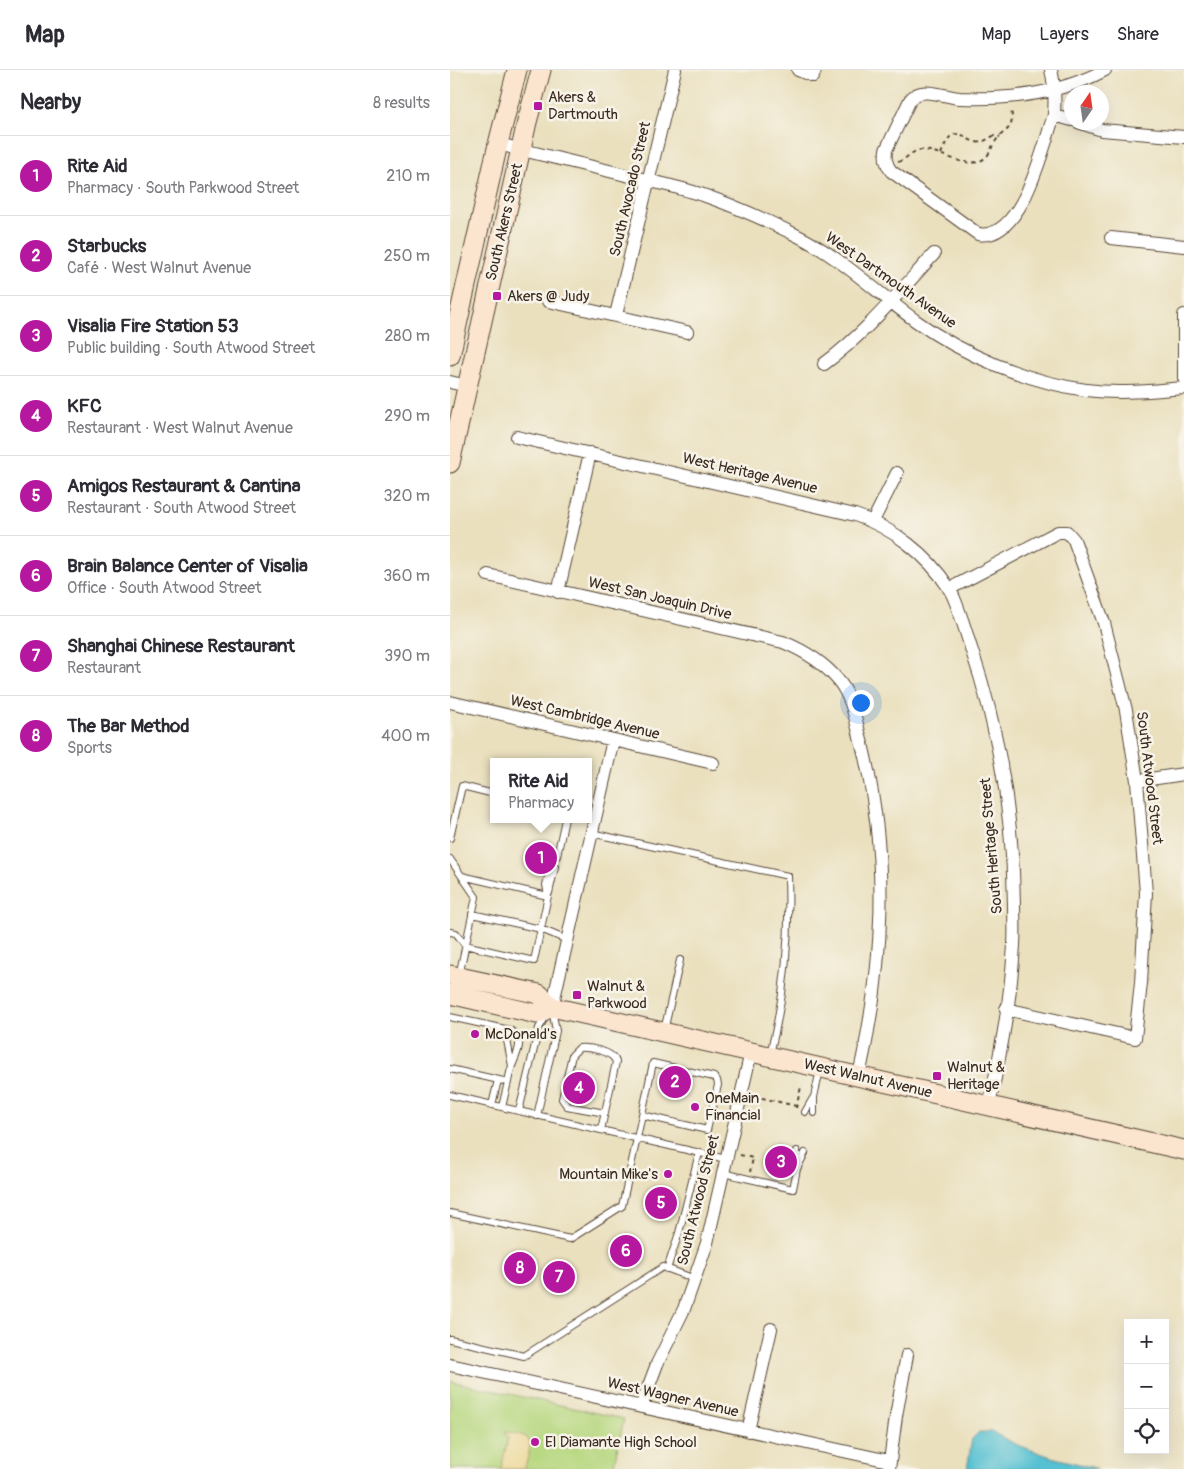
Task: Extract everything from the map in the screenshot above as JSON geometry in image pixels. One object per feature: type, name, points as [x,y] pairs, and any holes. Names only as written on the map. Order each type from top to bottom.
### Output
[{"type":"main road","name":"South Akers Street","points":[[450,356],[516,70]]},
{"type":"main road","name":"South Akers Street","points":[[450,463],[459,384],[541,70]]},
{"type":"main road","name":"West Walnut Avenue","points":[[454,976],[538,994],[552,1007],[1184,1150]]},
{"type":"main road","name":"West Walnut Avenue","points":[[450,994],[537,1014],[552,1007]]},
{"type":"street","name":"South Avocado Street","points":[[616,315],[675,70]]},
{"type":"street","points":[[798,70],[814,73]]},
{"type":"street","points":[[1051,70],[1054,80],[1054,90],[1054,115],[1027,195],[1014,215],[1000,231],[988,236],[978,234],[891,171],[886,164],[886,150],[914,94],[923,92],[956,98],[989,99],[1024,97],[1054,90],[1105,70]]},
{"type":"street","points":[[1054,115],[1064,118]]},
{"type":"street","points":[[1102,130],[1184,137]]},
{"type":"street","name":"West Dartmouth Avenue","points":[[498,144],[701,194],[749,213],[798,236],[846,265],[916,321],[946,340],[992,363],[1042,380],[1086,390],[1137,392],[1184,388]]},
{"type":"street","points":[[1111,238],[1184,246]]},
{"type":"street","points":[[824,364],[844,349],[934,254]]},
{"type":"street","points":[[548,301],[687,332]]},
{"type":"street","points":[[1184,315],[1184,378]]},
{"type":"street","name":"West Heritage Avenue","points":[[517,437],[814,504],[873,521],[900,537],[926,560],[949,589]]},
{"type":"street","points":[[558,592],[590,453]]},
{"type":"street","points":[[873,521],[897,473]]},
{"type":"street","name":"South Atwood Street","points":[[949,589],[1058,532],[1066,532],[1074,540],[1104,623],[1126,710],[1137,781],[1146,893],[1142,983],[1134,1038],[1006,1009]]},
{"type":"street","name":"West San Joaquin Drive","points":[[488,576],[783,642],[802,650],[822,663],[840,682],[851,703],[866,764],[877,822],[882,885],[879,944],[871,1015],[859,1076]]},
{"type":"street","name":"South Heritage Street","points":[[949,589],[967,634],[985,690],[999,752],[1009,820],[1013,878],[1014,945],[999,1056],[989,1105]]},
{"type":"street","name":"West Cambridge Avenue","points":[[450,702],[713,763]]},
{"type":"street","points":[[592,819],[613,740]]},
{"type":"street","points":[[1137,781],[1184,774]]},
{"type":"street","points":[[552,1007],[591,823]]},
{"type":"street","name":"South Atwood Street","points":[[641,1407],[657,1364],[684,1309],[707,1243],[750,1052]]},
{"type":"street","points":[[748,1431],[771,1329]]},
{"type":"street","points":[[889,1465],[907,1356]]},
{"type":"street","name":"West Wagner Avenue","points":[[450,1365],[748,1431],[889,1465]]},
{"type":"lane","points":[[450,838],[452,818],[462,786],[490,793]]},
{"type":"lane","points":[[555,856],[564,823]]},
{"type":"lane","points":[[591,823],[788,876],[788,934],[784,981],[780,1013],[770,1056]]},
{"type":"lane","points":[[450,859],[476,897],[465,945],[454,976]]},
{"type":"lane","points":[[450,932],[456,934],[465,945],[534,961],[548,896],[546,885],[553,866]]},
{"type":"lane","points":[[462,876],[548,896]]},
{"type":"lane","points":[[472,914],[541,929],[567,940]]},
{"type":"lane","points":[[664,1032],[680,960]]},
{"type":"lane","points":[[519,1112],[539,1028],[552,1007]]},
{"type":"lane","points":[[537,1116],[556,1030],[552,1007]]},
{"type":"lane","points":[[450,1016],[502,1028],[515,1033],[520,1043],[502,1107]]},
{"type":"lane","points":[[502,1028],[506,1034],[512,1066]]},
{"type":"lane","points":[[601,1130],[605,1114],[616,1062],[615,1057],[610,1054],[579,1048],[572,1055],[562,1096],[564,1103],[567,1106],[605,1114]]},
{"type":"lane","points":[[450,1213],[570,1239],[622,1206],[638,1139],[642,1115],[654,1063],[714,1077],[717,1080],[718,1085],[707,1130],[642,1115]]},
{"type":"lane","points":[[814,1113],[814,1098],[820,1068]]},
{"type":"lane","points":[[450,1069],[508,1082]]},
{"type":"lane","points":[[492,1105],[498,1080]]},
{"type":"lane","points":[[450,1095],[726,1159]]},
{"type":"lane","points":[[805,1112],[814,1098]]},
{"type":"lane","points":[[723,1173],[793,1189],[797,1169],[797,1151]]},
{"type":"lane","points":[[667,1269],[680,1233],[699,1153]]},
{"type":"lane","points":[[797,1169],[805,1153]]},
{"type":"lane","points":[[450,1339],[524,1356],[663,1267],[695,1279]]},
{"type":"path","points":[[894,164],[903,160],[914,151],[921,150],[941,154],[960,161],[979,162],[986,157],[995,141],[1008,130],[1012,123],[1011,104]]},
{"type":"path","points":[[941,154],[950,136],[955,134],[962,135],[976,142],[984,142],[994,136],[1000,137]]},
{"type":"path","points":[[754,1096],[796,1107],[801,1087]]},
{"type":"path","points":[[740,1155],[753,1158],[752,1160]]},
{"type":"green space","name":"El Diamante High School","points":[[450,1381],[624,1419],[613,1469],[450,1469]]},
{"type":"sand","points":[[504,1432],[519,1434],[527,1438],[530,1446],[524,1469],[501,1469],[508,1438]]},
{"type":"water","points":[[979,1432],[992,1432],[1015,1444],[1051,1457],[1099,1469],[967,1469],[972,1439]]},
{"type":"place","name":"Akers & Dartmouth","points":[[538,106]]},
{"type":"place","name":"Akers @ Judy","points":[[497,296]]},
{"type":"place","name":"Rite Aid","points":[[541,858]]},
{"type":"place","name":"Walnut & Parkwood","points":[[577,995]]},
{"type":"place","name":"McDonald's","points":[[475,1034]]},
{"type":"place","name":"Walnut & Heritage","points":[[937,1076]]},
{"type":"place","name":"Starbucks","points":[[675,1082]]},
{"type":"place","name":"KFC","points":[[579,1088]]},
{"type":"place","name":"OneMain Financial","points":[[695,1107]]},
{"type":"place","name":"Visalia Fire Station 53","points":[[781,1162]]},
{"type":"place","name":"Mountain Mike's","points":[[668,1174]]},
{"type":"place","name":"Amigos Restaurant & Cantina","points":[[661,1203]]},
{"type":"place","name":"Brain Balance Center of Visalia","points":[[626,1251]]},
{"type":"place","name":"The Bar Method","points":[[520,1268]]},
{"type":"place","name":"Shanghai Chinese Restaurant","points":[[559,1277]]},
{"type":"place","name":"El Diamante High School","points":[[535,1442]]}]
